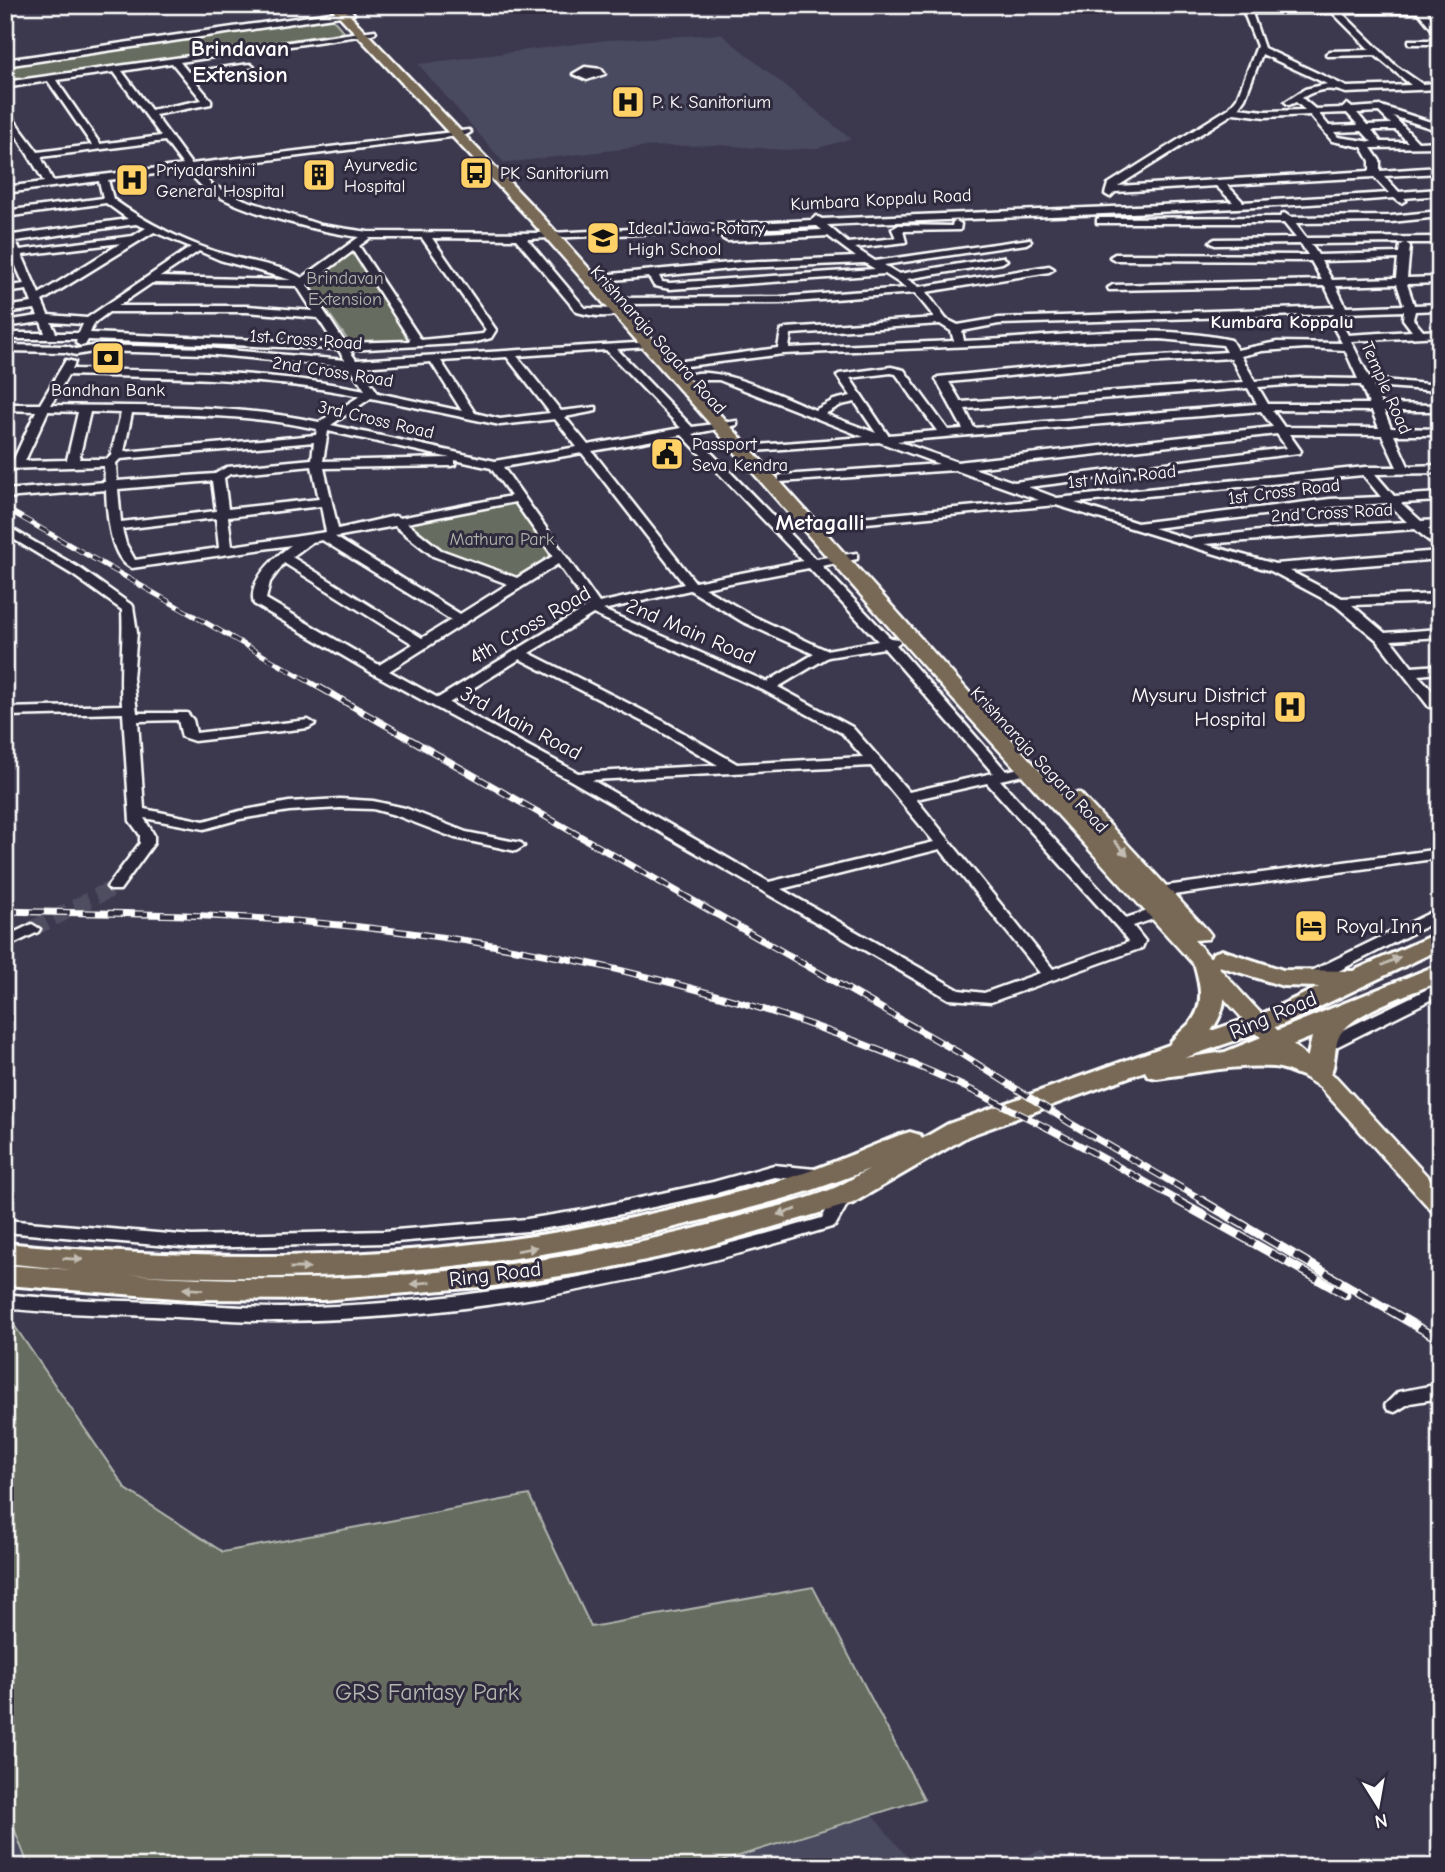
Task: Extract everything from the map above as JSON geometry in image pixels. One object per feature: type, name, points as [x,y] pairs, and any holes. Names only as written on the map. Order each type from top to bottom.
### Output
[{"type":"highway","name":"Ring Road","points":[[1101,1077],[1230,1060],[1362,975],[1440,939]]},
{"type":"highway","points":[[1174,1053],[1199,1032],[1213,1010],[1214,960],[1285,980],[1362,975]]},
{"type":"highway","name":"Ring Road","points":[[5,1275],[261,1292],[426,1283],[594,1261],[698,1239],[834,1186],[958,1130],[1101,1077],[1174,1053],[1343,1015],[1440,972]]},
{"type":"highway","points":[[1230,1060],[1281,1059],[1320,1067],[1328,1031],[1343,1015]]},
{"type":"highway","name":"Ring Road","points":[[5,1253],[208,1268],[342,1268],[521,1251],[834,1186]]},
{"type":"main road","name":"Krishnaraja Sagara Road","points":[[343,9],[459,131],[618,306],[691,377],[727,424],[757,449],[783,479],[816,524]]},
{"type":"main road","name":"Krishnaraja Sagara Road","points":[[551,234],[600,278],[648,344],[727,424],[846,557],[1162,891],[1214,960]]},
{"type":"main road","name":"Krishnaraja Sagara Road","points":[[846,557],[909,639],[1160,912],[1214,960]]},
{"type":"main road","points":[[1214,960],[1275,1029],[1320,1067],[1440,1205]]},
{"type":"street","points":[[1150,7],[1184,5]]},
{"type":"street","points":[[1110,208],[1099,190],[1106,180],[1176,145],[1232,110],[1241,98],[1261,50],[1246,8],[1336,12],[1347,8],[1440,10]]},
{"type":"street","points":[[1412,42],[1440,40],[1420,8]]},
{"type":"street","points":[[5,63],[343,9]]},
{"type":"street","points":[[1336,12],[1394,68],[1420,87]]},
{"type":"street","points":[[5,85],[366,33]]},
{"type":"street","points":[[1261,50],[1381,109],[1440,128]]},
{"type":"street","points":[[1330,54],[1378,52]]},
{"type":"street","points":[[151,113],[208,103],[174,60]]},
{"type":"street","points":[[186,75],[250,67]]},
{"type":"street","name":"Kumbara Koppalu Road","points":[[116,69],[189,167],[209,187],[251,206],[319,228],[368,235],[551,234],[822,225],[1110,208],[1241,205],[1440,192]]},
{"type":"street","points":[[50,78],[98,147]]},
{"type":"street","points":[[1276,106],[1298,99],[1313,89],[1440,86]]},
{"type":"street","points":[[1340,88],[1337,96],[1379,145]]},
{"type":"street","points":[[1298,99],[1312,111],[1335,139],[1365,145],[1414,148],[1440,144]]},
{"type":"street","points":[[1232,110],[1265,114],[1381,109],[1414,148]]},
{"type":"street","points":[[5,111],[35,155],[50,184]]},
{"type":"street","points":[[1328,129],[1398,127]]},
{"type":"street","points":[[5,190],[459,131]]},
{"type":"street","points":[[35,155],[169,138]]},
{"type":"street","points":[[1110,208],[1110,189],[1119,178],[1176,145]]},
{"type":"street","points":[[1365,145],[1375,161],[1375,172],[1402,201],[1404,211],[1395,219]]},
{"type":"street","points":[[1429,162],[1439,170]]},
{"type":"street","points":[[1110,189],[1439,170]]},
{"type":"street","points":[[103,178],[108,200],[137,221],[198,247],[251,266],[285,272],[298,279],[372,393],[323,425],[317,463],[329,535]]},
{"type":"street","points":[[1218,182],[1241,205]]},
{"type":"street","points":[[5,214],[108,200]]},
{"type":"street","name":"Temple Road","points":[[1241,205],[1271,208],[1281,212],[1306,243],[1330,283],[1342,310],[1335,321],[1368,382],[1385,431],[1404,470]]},
{"type":"street","points":[[727,238],[822,225],[1288,221],[1395,219],[1440,214]]},
{"type":"street","points":[[1395,219],[1405,242],[1401,281],[1410,308],[1408,319],[1419,333]]},
{"type":"street","points":[[1206,220],[1221,259]]},
{"type":"street","points":[[8,239],[137,221]]},
{"type":"street","points":[[847,246],[902,240],[897,229],[899,228],[952,229],[957,228],[956,224]]},
{"type":"street","points":[[822,225],[870,262],[919,290],[935,306],[942,321]]},
{"type":"street","points":[[5,227],[52,336]]},
{"type":"street","points":[[5,310],[38,302],[153,228]]},
{"type":"street","points":[[518,234],[581,310],[592,313],[618,306],[780,300],[919,290],[1049,270]]},
{"type":"street","points":[[301,284],[368,235]]},
{"type":"street","points":[[5,335],[85,335],[340,347],[472,340],[486,336],[491,330],[425,236]]},
{"type":"street","points":[[5,265],[19,258],[138,238]]},
{"type":"street","points":[[1214,242],[1440,240]]},
{"type":"street","points":[[600,278],[870,262],[1026,241]]},
{"type":"street","points":[[353,244],[418,343]]},
{"type":"street","points":[[198,247],[89,321],[77,350],[12,465],[72,464],[320,438]]},
{"type":"street","points":[[1115,257],[1221,259],[1403,256]]},
{"type":"street","points":[[652,273],[658,284],[670,286],[893,274],[1002,260]]},
{"type":"street","points":[[149,280],[290,281],[301,284]]},
{"type":"street","points":[[783,351],[786,331],[942,321],[956,329],[999,321],[1330,283],[1440,280]]},
{"type":"street","points":[[5,290],[31,286]]},
{"type":"street","points":[[1113,288],[1342,310],[1440,307]]},
{"type":"street","points":[[105,309],[247,309],[321,315]]},
{"type":"street","points":[[5,324],[46,318],[89,321]]},
{"type":"street","points":[[956,329],[960,344]]},
{"type":"street","points":[[970,430],[942,379],[1128,361],[1234,355],[1283,345],[1440,333]]},
{"type":"street","points":[[679,364],[783,351],[1105,336],[1193,338],[1227,342],[1249,383],[1295,451],[1015,485]]},
{"type":"street","name":"1st Cross Road","points":[[5,348],[205,351],[350,362],[611,349],[648,344]]},
{"type":"street","points":[[575,777],[956,995],[985,998],[1136,945],[1137,941],[1123,924],[886,643],[611,349]]},
{"type":"street","points":[[510,354],[557,415],[587,448],[692,586],[748,619],[824,654]]},
{"type":"street","points":[[433,357],[471,416]]},
{"type":"street","points":[[879,437],[844,376],[891,370],[900,372],[944,432]]},
{"type":"street","name":"2nd Cross Road","points":[[65,372],[238,376],[323,384],[471,416],[514,422],[592,409]]},
{"type":"street","points":[[691,377],[720,377],[956,466],[1134,527],[1275,568],[1340,602],[1382,637],[1412,671],[1434,704],[1440,703]]},
{"type":"street","points":[[958,406],[1249,383],[1368,382],[1440,388]]},
{"type":"street","points":[[815,414],[838,402],[858,398]]},
{"type":"street","name":"3rd Cross Road","points":[[5,407],[227,412],[279,417],[495,466],[727,424]]},
{"type":"street","points":[[757,449],[1264,407],[1440,408]]},
{"type":"street","points":[[72,464],[85,408]]},
{"type":"street","points":[[127,410],[113,459],[113,488],[115,526],[126,559],[132,564],[143,565],[309,539],[395,520],[519,498]]},
{"type":"street","points":[[783,479],[956,466],[1281,430],[1440,432]]},
{"type":"street","points":[[5,494],[113,488],[218,477],[227,471],[317,463],[471,461]]},
{"type":"street","name":"2nd Main Road","points":[[495,466],[594,608],[608,619],[768,687],[837,723],[906,797],[1049,974]]},
{"type":"street","name":"1st Main Road","points":[[816,524],[1366,471],[1440,470]]},
{"type":"street","points":[[1366,471],[1390,499],[1440,546]]},
{"type":"street","points":[[218,477],[226,551]]},
{"type":"street","name":"1st Cross Road","points":[[1134,527],[1330,503],[1440,497]]},
{"type":"street","points":[[115,526],[325,502]]},
{"type":"street","points":[[395,520],[437,552],[518,583]]},
{"type":"street","name":"2nd Cross Road","points":[[1184,542],[1278,533],[1440,524]]},
{"type":"street","points":[[5,528],[77,572],[128,609],[130,633],[126,678],[136,812],[137,821],[147,835],[148,843],[115,887]]},
{"type":"street","points":[[329,535],[461,621]]},
{"type":"street","name":"3rd Main Road","points":[[309,539],[283,557],[259,589],[259,601],[379,671],[575,777],[875,761]]},
{"type":"street","points":[[1275,568],[1440,555]]},
{"type":"street","points":[[283,557],[422,644]]},
{"type":"street","name":"4th Cross Road","points":[[439,703],[594,608],[692,586],[846,557]]},
{"type":"street","points":[[379,671],[558,558]]},
{"type":"street","points":[[1340,602],[1440,598]]},
{"type":"street","points":[[1382,637],[1440,633]]},
{"type":"street","points":[[768,687],[824,654],[909,639]]},
{"type":"street","points":[[520,654],[658,724],[732,767]]},
{"type":"street","points":[[1412,671],[1440,669]]},
{"type":"street","points":[[5,712],[182,716],[186,720],[187,734],[194,737],[308,723]]},
{"type":"street","points":[[906,797],[1028,769]]},
{"type":"street","points":[[136,812],[162,815],[196,825],[239,815],[295,807],[374,805],[407,813],[443,829],[476,839],[516,846]]},
{"type":"street","points":[[768,887],[944,844]]},
{"type":"street","points":[[1143,894],[1440,853]]},
{"type":"street","points":[[1123,924],[1160,912]]},
{"type":"street","points":[[1307,980],[1440,913]]},
{"type":"street","points":[[5,943],[32,929]]},
{"type":"street","points":[[1320,1067],[1440,988]]},
{"type":"street","points":[[5,1226],[192,1242],[384,1237],[514,1226],[584,1216],[713,1188],[774,1171],[834,1186],[829,1222],[767,1241],[578,1283],[482,1298],[374,1310],[295,1315],[5,1301]]},
{"type":"street","points":[[1395,1405],[1405,1397],[1440,1391]]},
{"type":"shaded area","name":"P. K. Sanitorium","points":[[721,34],[851,139],[818,148],[784,150],[718,145],[640,147],[504,163],[418,64],[607,40]]},
{"type":"shaded area","points":[[7,1805],[29,1867],[5,1867]]},
{"type":"shaded area","points":[[872,1815],[916,1867],[703,1867]]},
{"type":"shaded area","points":[[1041,1850],[1062,1867],[998,1867]]},
{"type":"green space","points":[[331,17],[344,32],[5,83],[5,65]]},
{"type":"green space","name":"Brindavan Extension","points":[[351,249],[414,342],[352,346],[308,284]]},
{"type":"green space","name":"Mathura Park","points":[[519,498],[558,558],[518,583],[437,553],[395,520]]},
{"type":"green space","name":"GRS Fantasy Park","points":[[5,1312],[126,1489],[223,1552],[529,1495],[591,1627],[813,1587],[924,1799],[703,1867],[29,1867],[5,1805]]},
{"type":"tunnel","points":[[32,929],[115,887]]},
{"type":"railway","points":[[5,508],[322,689]]},
{"type":"railway","points":[[319,687],[963,1055],[1070,1123],[1204,1201]]},
{"type":"railway","points":[[5,911],[222,916],[295,921],[458,940],[540,953],[620,970],[780,1015],[858,1042],[934,1073],[1058,1134],[1179,1201]]},
{"type":"railway","points":[[1176,1200],[1346,1295]]},
{"type":"railway","points":[[1201,1200],[1440,1340]]},
{"type":"place","name":"P. K. Sanitorium","points":[[628,102]]},
{"type":"place","name":"PK Sanitorium","points":[[476,173]]},
{"type":"place","name":"Ayurvedic Hospital","points":[[319,175]]},
{"type":"place","name":"Priyadarshini General Hospital","points":[[132,180]]},
{"type":"place","name":"Ideal Jawa Rotary High School","points":[[603,238]]},
{"type":"place","name":"Bandhan Bank","points":[[108,358]]},
{"type":"place","name":"Passport Seva Kendra","points":[[667,454]]},
{"type":"place","name":"Mysuru District Hospital","points":[[1290,707]]},
{"type":"place","name":"Royal Inn","points":[[1311,926]]},
{"type":"district","name":"Brindavan Extension","points":[[240,61]]},
{"type":"district","name":"Kumbara Koppalu","points":[[1282,322]]},
{"type":"district","name":"Metagalli","points":[[820,522]]}]
